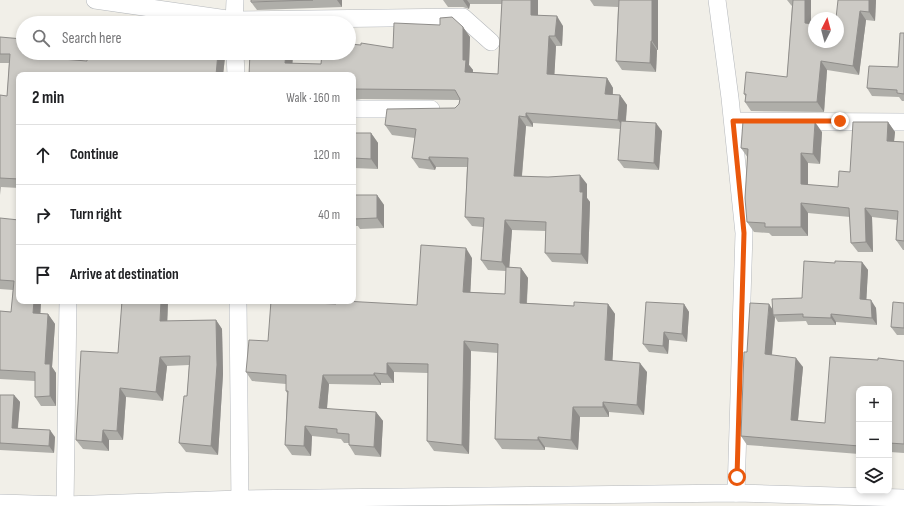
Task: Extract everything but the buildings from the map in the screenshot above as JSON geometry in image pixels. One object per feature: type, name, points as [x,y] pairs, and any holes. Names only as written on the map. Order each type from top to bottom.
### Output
[{"type":"street","points":[[94,0],[196,16]]},
{"type":"street","points":[[234,16],[235,0]]},
{"type":"street","points":[[717,0],[733,121],[744,233],[736,493]]},
{"type":"street","points":[[356,19],[462,17],[491,42]]},
{"type":"street","points":[[235,60],[236,72]]},
{"type":"street","points":[[356,108],[450,109]]},
{"type":"street","points":[[733,121],[904,122]]},
{"type":"street","points":[[65,505],[68,304]]},
{"type":"street","points":[[238,304],[240,503]]},
{"type":"street","points":[[0,503],[65,505],[240,503],[736,493],[904,498]]},
{"type":"route","points":[[737,477],[744,233],[733,121],[840,121]]}]
